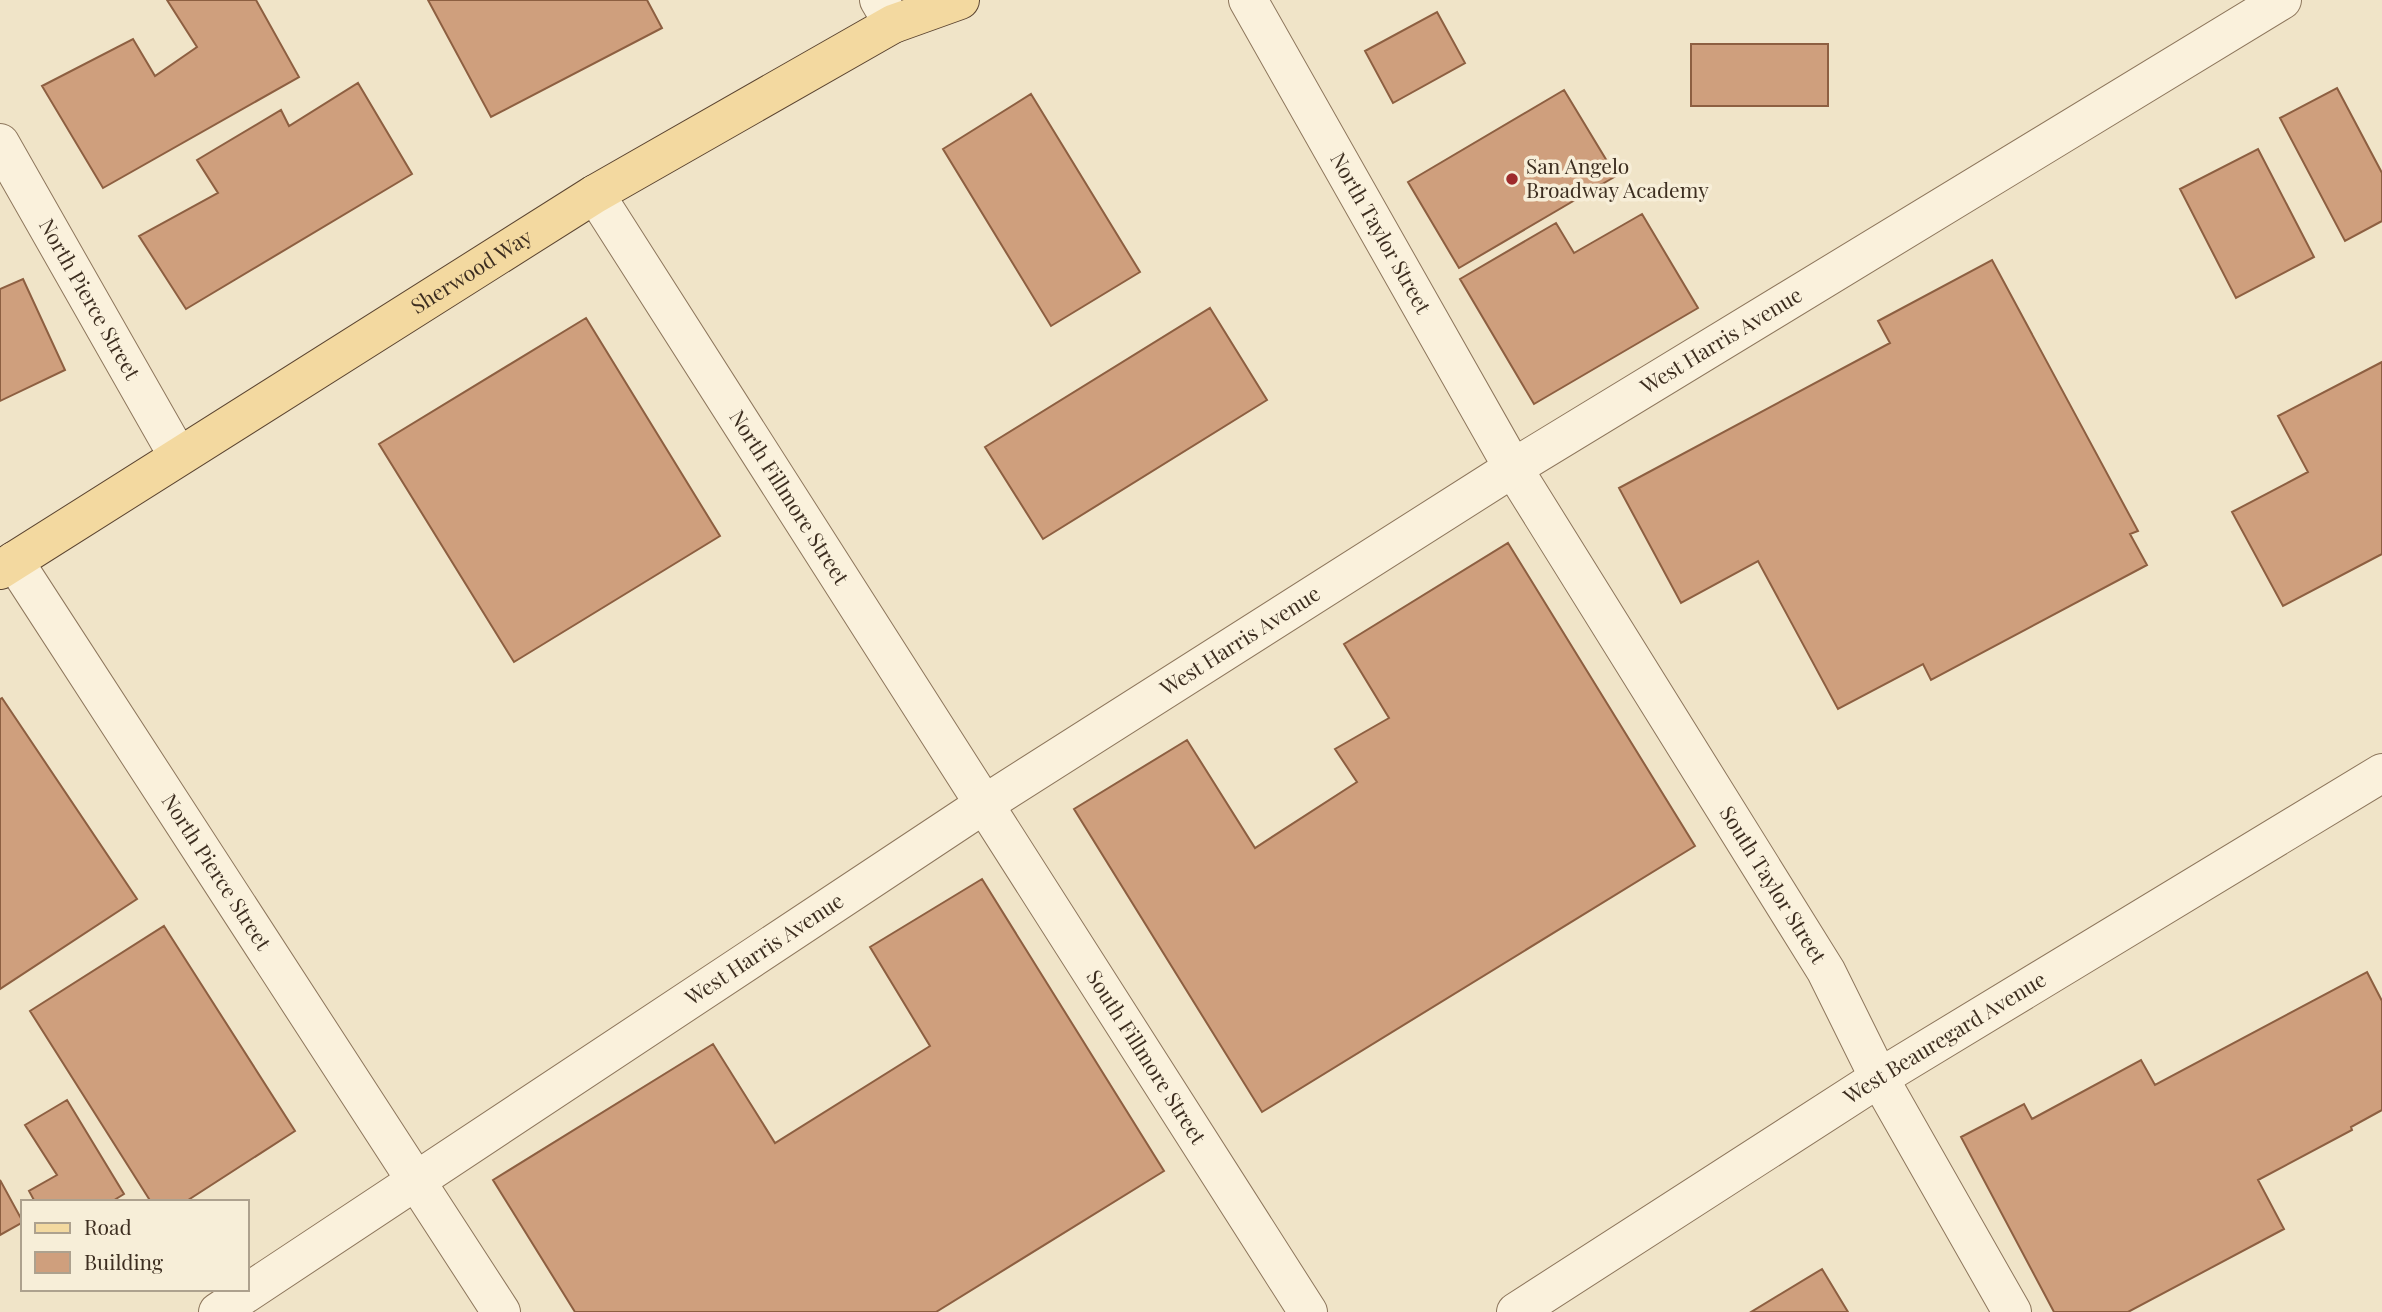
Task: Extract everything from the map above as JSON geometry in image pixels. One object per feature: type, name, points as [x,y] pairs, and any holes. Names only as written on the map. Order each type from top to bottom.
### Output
[{"type":"main road","name":"Sherwood Way","points":[[7,565],[886,12],[960,0]]},
{"type":"street","name":"North Taylor Street","points":[[1248,0],[1513,468]]},
{"type":"street","name":"West Harris Avenue","points":[[218,1312],[415,1184],[983,804],[1513,468],[2282,0]]},
{"type":"street","name":"North Pierce Street","points":[[0,142],[178,456]]},
{"type":"street","name":"North Fillmore Street","points":[[594,194],[983,804]]},
{"type":"street","name":"South Taylor Street","points":[[1513,468],[1826,971],[1879,1078],[2012,1312]]},
{"type":"street","name":"North Pierce Street","points":[[7,565],[501,1312]]},
{"type":"street","name":"West Beauregard Avenue","points":[[1516,1312],[1879,1078],[2382,773]]},
{"type":"street","name":"South Fillmore Street","points":[[983,804],[1308,1312]]},
{"type":"building","points":[[167,0],[256,0],[299,77],[103,188],[42,86],[133,39],[155,76],[197,47]]},
{"type":"building","points":[[428,0],[647,0],[662,28],[491,117]]},
{"type":"building","points":[[1437,12],[1465,63],[1393,103],[1365,51]]},
{"type":"building","points":[[1691,44],[1828,44],[1828,106],[1691,106]]},
{"type":"building","points":[[358,83],[412,174],[186,309],[139,236],[218,193],[197,160],[281,110],[289,126]]},
{"type":"building","points":[[2337,88],[2382,173],[2382,221],[2345,241],[2280,118]]},
{"type":"building","name":"San Angelo Broadway Academy","points":[[1564,90],[1616,176],[1459,268],[1408,182]]},
{"type":"building","points":[[1031,94],[1140,272],[1051,326],[943,149]]},
{"type":"building","points":[[2258,149],[2314,257],[2236,298],[2180,189]]},
{"type":"building","points":[[1642,214],[1698,308],[1534,404],[1460,279],[1556,223],[1574,253]]},
{"type":"building","points":[[1992,260],[2138,531],[2130,534],[2147,565],[1931,680],[1923,664],[1838,709],[1758,561],[1681,603],[1619,488],[1890,343],[1878,321]]},
{"type":"building","points":[[23,279],[65,370],[0,401],[0,289]]},
{"type":"building","points":[[1210,308],[1267,400],[1043,539],[985,447]]},
{"type":"building","points":[[586,318],[720,536],[514,662],[379,444]]},
{"type":"building","points":[[2382,362],[2382,554],[2283,606],[2232,512],[2308,472],[2278,416]]},
{"type":"building","points":[[1508,543],[1695,846],[1262,1112],[1074,809],[1187,740],[1255,848],[1357,782],[1335,749],[1389,718],[1344,644]]},
{"type":"building","points":[[2,698],[137,899],[0,989],[0,699]]},
{"type":"building","points":[[982,879],[1164,1171],[936,1312],[575,1312],[493,1180],[713,1044],[775,1143],[930,1046],[870,947]]},
{"type":"building","points":[[164,926],[295,1131],[188,1200],[150,1200],[30,1011]]},
{"type":"building","points":[[2367,972],[2382,1001],[2382,1110],[2351,1127],[2352,1130],[2258,1180],[2284,1229],[2128,1312],[2054,1312],[1961,1137],[2024,1104],[2032,1119],[2141,1060],[2155,1085]]},
{"type":"building","points":[[67,1100],[124,1194],[114,1200],[34,1200],[29,1191],[57,1175],[25,1125]]},
{"type":"building","points":[[0,1180],[21,1223],[0,1235]]},
{"type":"building","points":[[1822,1269],[1848,1312],[1751,1312]]},
{"type":"place","name":"San Angelo Broadway Academy","points":[[1512,179]]}]
